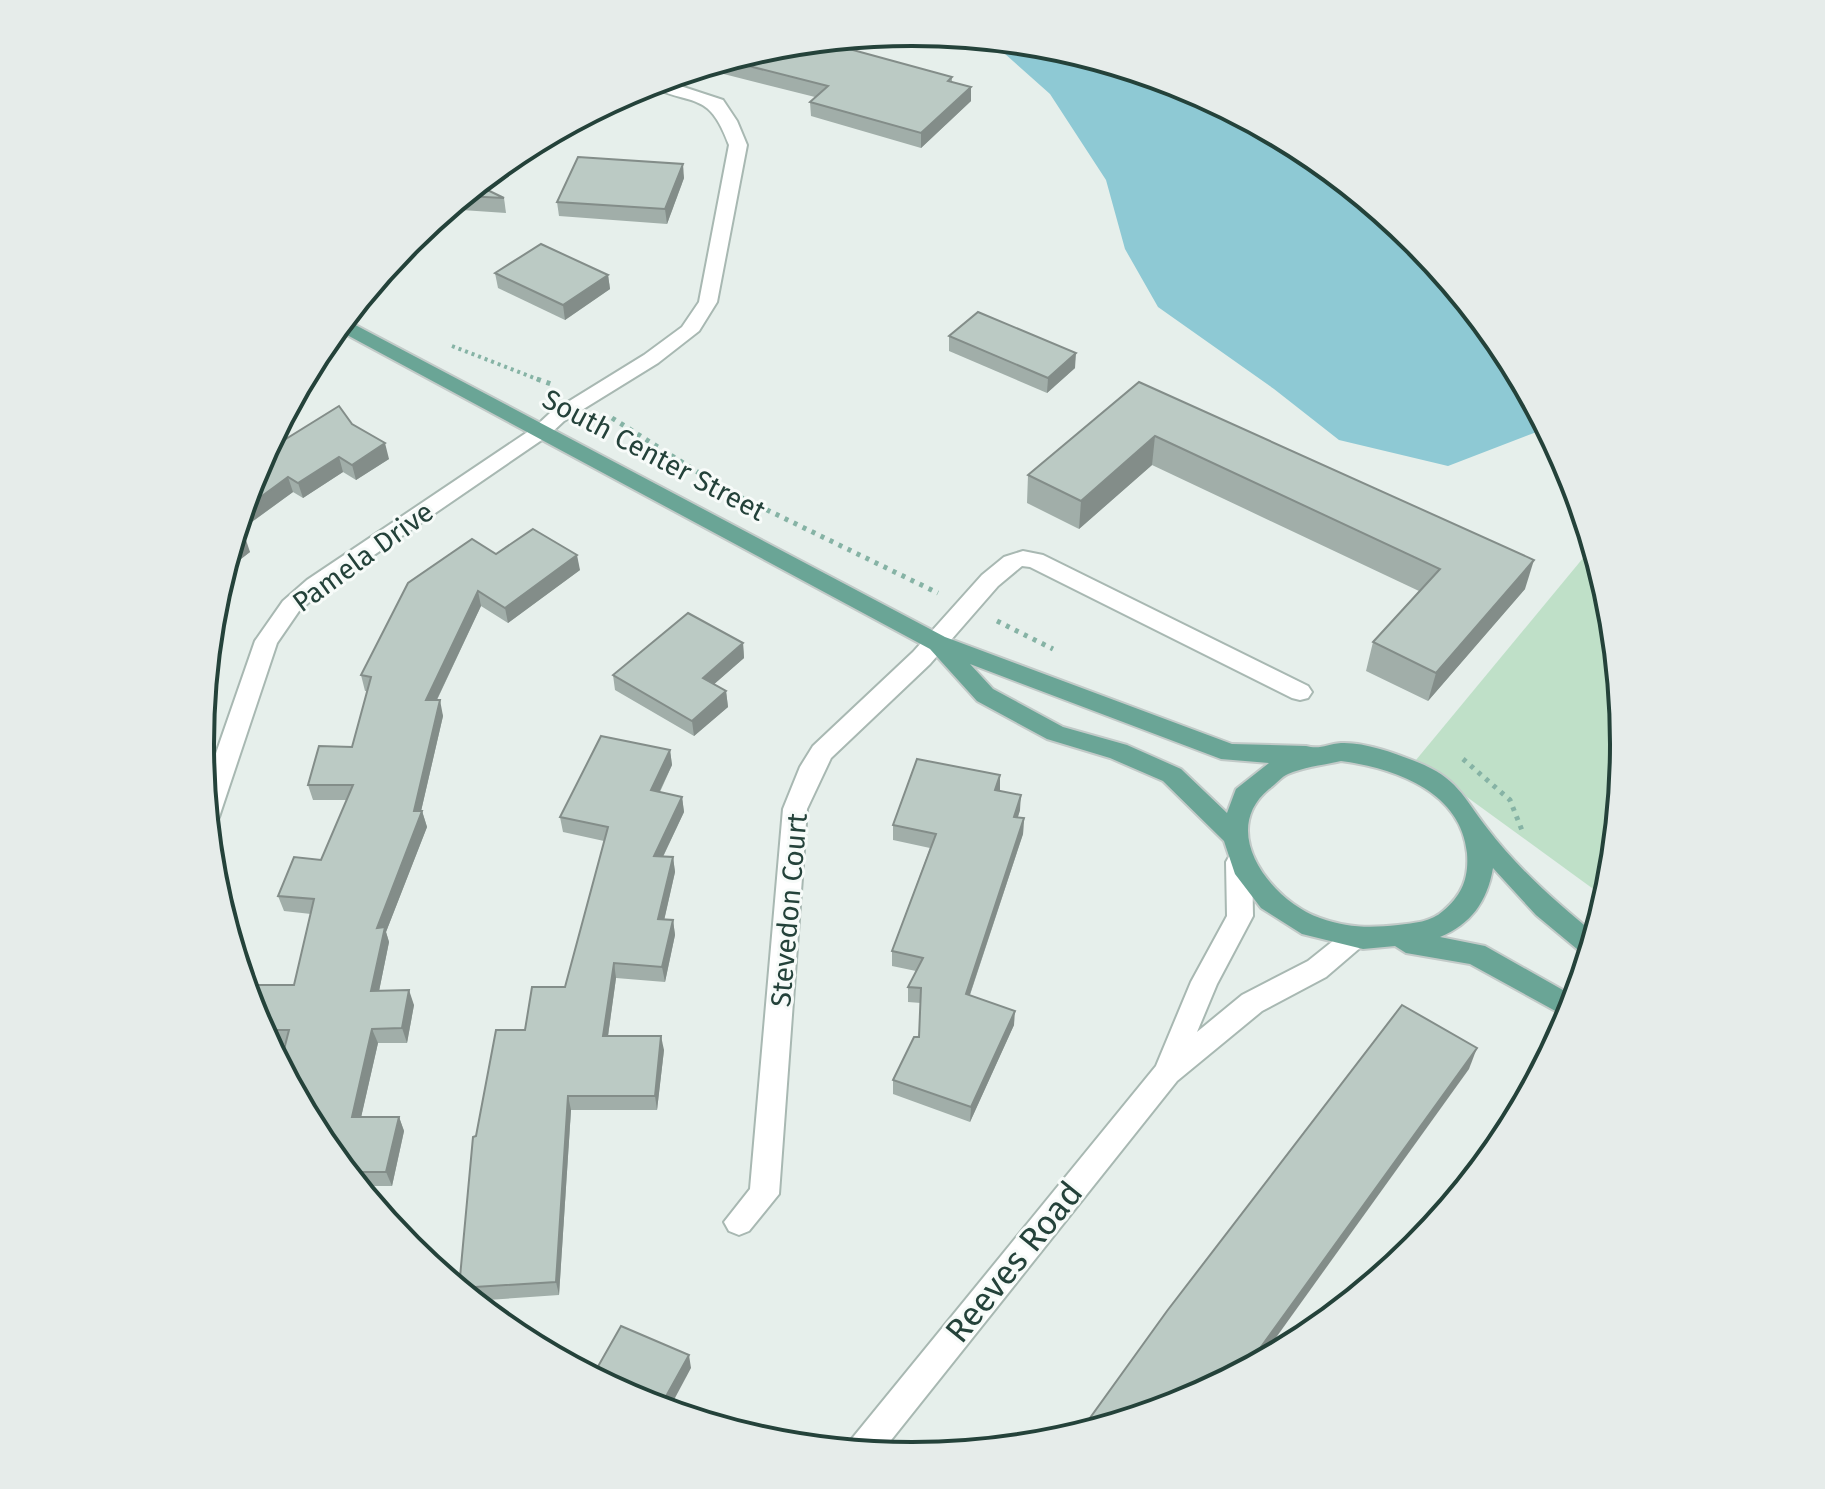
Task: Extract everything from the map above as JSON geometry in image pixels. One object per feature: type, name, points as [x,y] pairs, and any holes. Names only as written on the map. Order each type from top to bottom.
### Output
[{"type":"main road","name":"South Center Street","points":[[351,330],[937,643],[1230,753],[1306,755]]},
{"type":"main road","name":"South Center Street","points":[[937,643],[985,695],[1055,733],[1118,751],[1172,775],[1233,834]]},
{"type":"main road","points":[[1562,1002],[1476,954],[1396,941],[1352,940],[1315,930],[1282,913],[1256,889],[1239,862],[1233,834],[1238,807],[1253,784],[1277,766],[1306,755],[1341,752],[1376,756],[1410,767],[1440,785],[1464,808],[1478,835],[1545,908],[1583,939]]},
{"type":"main road","points":[[1396,941],[1431,931],[1459,914],[1477,891],[1483,863],[1478,835]]},
{"type":"street","name":"Pamela Drive","points":[[215,792],[266,641],[291,606],[338,568],[542,431],[557,417],[651,359],[689,331],[708,302],[738,145],[729,121],[717,104],[673,89]]},
{"type":"street","name":"Stevedon Court","points":[[739,1222],[764,1194],[795,809],[812,767],[822,752],[937,643],[965,606],[1014,560],[1035,560],[1300,692]]},
{"type":"street","name":"Reeves Road","points":[[1167,1073],[1204,982],[1240,916],[1239,862]]},
{"type":"street","name":"Reeves Road","points":[[869,1442],[1167,1073],[1252,1003],[1317,969],[1352,940]]},
{"type":"green space","points":[[1585,556],[1598,608],[1610,699],[1610,790],[1596,891],[1416,760]]},
{"type":"water","points":[[998,51],[1093,70],[1180,99],[1262,140],[1338,190],[1406,251],[1467,319],[1493,356],[1537,432],[1448,466],[1339,440],[1274,389],[1158,307],[1125,249],[1106,180],[1050,94]]},
{"type":"building","points":[[849,49],[952,77],[948,81],[971,87],[921,133],[810,102],[828,86],[748,66]]},
{"type":"building","points":[[578,157],[683,164],[665,209],[557,202]]},
{"type":"building","points":[[487,190],[504,198],[479,197]]},
{"type":"building","points":[[541,244],[608,275],[563,305],[495,273]]},
{"type":"building","points":[[978,312],[1076,353],[1048,378],[949,336]]},
{"type":"building","points":[[1139,382],[1534,560],[1436,673],[1373,642],[1440,569],[1155,436],[1081,501],[1028,475]]},
{"type":"building","points":[[339,406],[352,424],[385,443],[352,465],[339,457],[298,483],[288,477],[259,498],[284,440]]},
{"type":"building","points":[[533,529],[577,555],[505,608],[478,591],[426,700],[440,700],[414,811],[422,811],[377,928],[385,927],[371,991],[409,990],[402,1028],[372,1029],[352,1117],[399,1117],[386,1172],[360,1172],[308,1094],[284,1049],[289,1030],[275,1030],[257,985],[294,985],[314,899],[278,896],[294,857],[321,860],[353,785],[308,785],[319,746],[352,747],[371,677],[361,675],[408,583],[472,539],[496,554]]},
{"type":"building","points":[[688,613],[743,643],[703,678],[726,691],[692,721],[613,675]]},
{"type":"building","points":[[601,736],[670,750],[651,790],[682,797],[654,856],[673,857],[658,919],[673,920],[662,967],[614,963],[603,1036],[661,1036],[655,1096],[568,1096],[556,1282],[473,1287],[460,1277],[473,1137],[476,1136],[496,1030],[525,1030],[532,987],[565,987],[608,827],[560,817]]},
{"type":"building","points":[[917,759],[1000,775],[995,790],[1021,795],[1014,817],[1024,818],[966,994],[1015,1011],[971,1107],[893,1080],[914,1037],[919,1037],[921,988],[908,987],[923,958],[892,951],[936,834],[893,825]]},
{"type":"building","points":[[1402,1005],[1477,1048],[1258,1351],[1180,1390],[1088,1420],[1167,1311]]},
{"type":"building","points":[[621,1326],[689,1355],[665,1398],[597,1367]]}]
